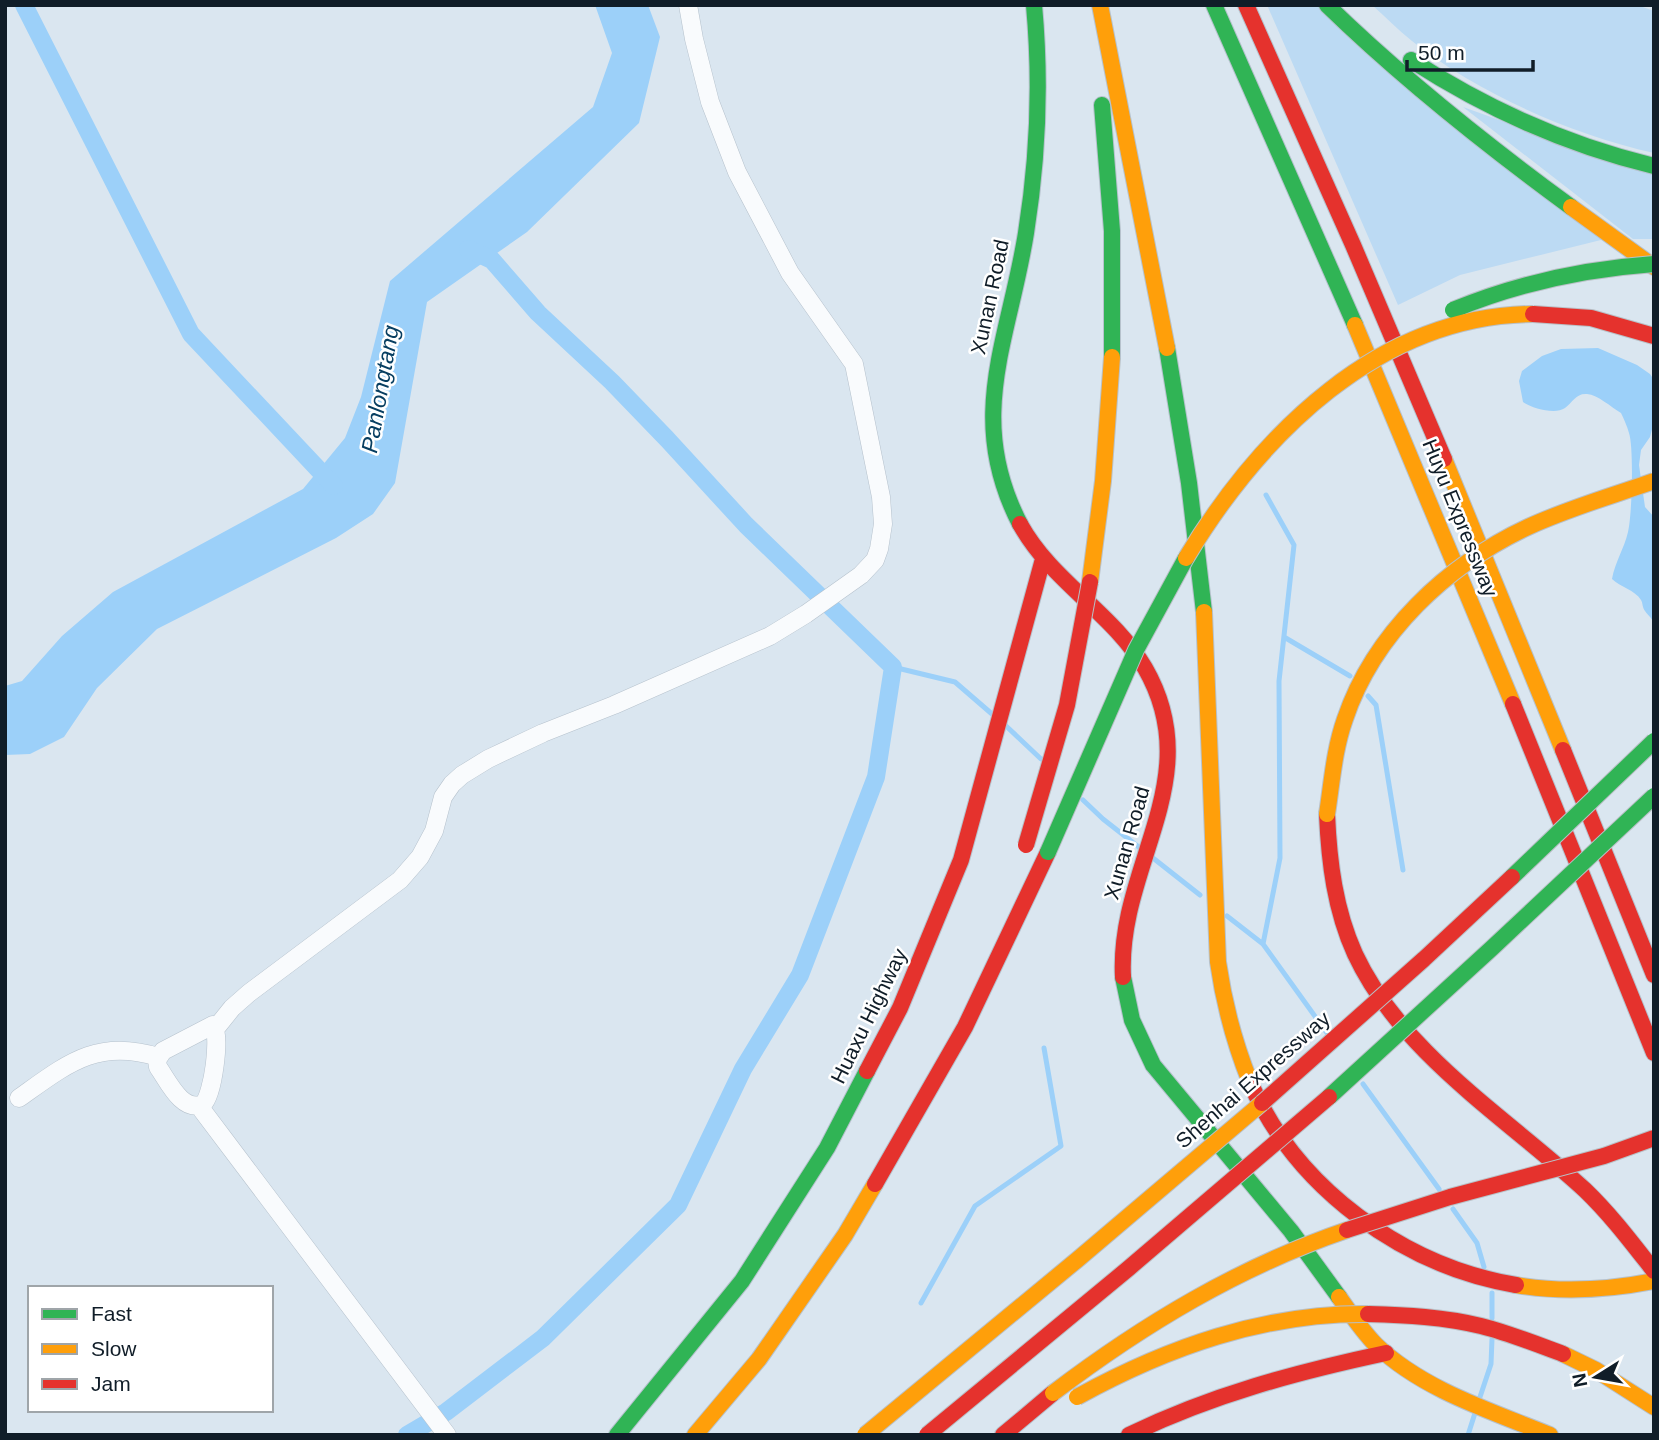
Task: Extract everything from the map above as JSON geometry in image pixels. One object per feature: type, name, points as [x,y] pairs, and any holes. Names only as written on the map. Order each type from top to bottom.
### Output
[{"type":"main road","name":"Xunan Road","points":[[1034,5],[1038,100],[1032,184],[1020,267],[999,345],[991,423],[997,463],[1009,500],[1026,536],[1043,559],[1122,636],[1139,659],[1163,712],[1168,772],[1155,830],[1136,884],[1124,936],[1123,990],[1129,1017],[1139,1043],[1169,1085],[1315,1261],[1353,1319],[1385,1353],[1417,1376],[1448,1393],[1550,1435]]},
{"type":"main road","points":[[1024,851],[1071,688],[1087,607],[1108,441],[1113,286],[1111,216],[1100,87],[1089,5]]},
{"type":"main road","points":[[1100,5],[1145,222],[1177,397],[1199,557],[1210,719],[1214,923],[1226,1010],[1237,1053],[1276,1132],[1303,1166],[1332,1196],[1364,1222],[1400,1244],[1440,1264],[1489,1281],[1542,1290],[1594,1292],[1654,1281]]},
{"type":"main road","name":"Huyu Expressway","points":[[1214,5],[1423,481],[1654,1053]]},
{"type":"main road","name":"Huyu Expressway","points":[[1246,5],[1449,470],[1654,975]]},
{"type":"main road","points":[[1328,5],[1357,36],[1431,102],[1654,265]]},
{"type":"main road","points":[[1342,5],[1406,57],[1492,110],[1538,130],[1654,166]]},
{"type":"main road","points":[[695,1435],[759,1359],[845,1235],[916,1112],[965,1027],[1048,852],[1122,682],[1177,571],[1210,518],[1267,444],[1300,413],[1384,346],[1425,323],[1494,294],[1574,272],[1654,265]]},
{"type":"main road","points":[[1334,385],[1387,352],[1429,332],[1463,322],[1499,316],[1564,313],[1630,326],[1654,336]]},
{"type":"main road","points":[[1654,481],[1514,533],[1468,561],[1426,594],[1385,641],[1354,694],[1335,754],[1327,814],[1335,895],[1364,972],[1388,1007],[1443,1068],[1593,1198],[1654,1271]]},
{"type":"main road","name":"Huaxu Highway","points":[[617,1435],[742,1280],[827,1148],[900,1008],[961,860],[1043,559]]},
{"type":"main road","name":"Shenhai Expressway","points":[[865,1435],[1063,1272],[1306,1064],[1423,960],[1654,740]]},
{"type":"main road","points":[[927,1435],[1088,1304],[1329,1097],[1654,796]]},
{"type":"main road","points":[[916,1112],[977,976],[999,917]]},
{"type":"main road","points":[[1020,1435],[1134,1334],[1228,1279],[1277,1256],[1451,1197],[1594,1160],[1654,1138]]},
{"type":"main road","points":[[1003,1435],[1058,1399],[1185,1344],[1274,1320],[1319,1314],[1369,1313],[1466,1323],[1517,1336],[1596,1370],[1654,1407]]},
{"type":"main road","points":[[1129,1435],[1165,1416],[1247,1386],[1385,1353]]},
{"type":"street","points":[[216,1028],[213,1025],[206,1027],[163,1051],[158,1057],[158,1066],[183,1101],[189,1105],[199,1106],[206,1102],[211,1091],[218,1039],[216,1028],[232,1008],[400,880],[424,850],[434,831],[443,797],[462,775],[510,748],[770,636],[861,575],[875,559],[882,537],[881,497],[858,376],[848,354],[790,273],[737,172],[710,102],[688,5]]},
{"type":"street","points":[[19,1098],[61,1068],[85,1057],[126,1049],[158,1057]]},
{"type":"street","points":[[199,1106],[447,1435]]},
{"type":"shaded area","points":[[1267,5],[1320,5],[1605,239],[1460,275],[1398,305]]},
{"type":"shaded area","points":[[1372,5],[1637,5],[1654,11],[1654,153],[1591,135],[1496,95],[1438,60],[1407,37]]},
{"type":"shaded area","points":[[1463,107],[1654,175],[1654,239],[1633,239]]},
{"type":"water","name":"Panlongtang","points":[[595,5],[648,5],[660,37],[639,123],[527,232],[427,302],[395,483],[373,514],[336,538],[157,629],[97,688],[64,737],[30,754],[5,755],[5,686],[22,681],[62,636],[113,592],[303,489],[345,438],[361,397],[390,281],[593,107],[612,53]]},
{"type":"water","points":[[1598,348],[1637,365],[1654,380],[1654,422],[1650,437],[1641,450],[1639,465],[1645,507],[1654,517],[1654,625],[1644,610],[1642,601],[1612,579],[1628,532],[1631,498],[1631,441],[1621,413],[1587,394],[1580,395],[1565,408],[1555,411],[1523,402],[1519,381],[1522,371],[1542,356],[1561,349]]},
{"type":"waterway","points":[[24,5],[191,334],[334,486]]},
{"type":"waterway","points":[[407,1435],[446,1412],[543,1338],[678,1205],[743,1069],[800,975],[876,777],[893,667],[746,525],[612,382],[538,313],[492,260],[468,249]]},
{"type":"waterway","points":[[1263,944],[1280,858],[1279,681],[1294,545],[1266,495]]},
{"type":"waterway","points":[[1284,637],[1350,676]]},
{"type":"waterway","points":[[893,667],[955,682],[992,714]]},
{"type":"waterway","points":[[1368,696],[1376,705],[1403,870]]},
{"type":"waterway","points":[[1005,725],[1041,759]]},
{"type":"waterway","points":[[1083,800],[1140,848]]},
{"type":"waterway","points":[[1153,858],[1200,895]]},
{"type":"waterway","points":[[1227,916],[1263,944],[1327,1033]]},
{"type":"waterway","points":[[921,1303],[975,1206],[1061,1146],[1044,1048]]},
{"type":"waterway","points":[[1363,1084],[1439,1189]]},
{"type":"waterway","points":[[1453,1209],[1477,1243],[1484,1267]]},
{"type":"waterway","points":[[1492,1293],[1492,1318]]},
{"type":"waterway","points":[[1480,1397],[1491,1364],[1492,1339]]},
{"type":"waterway","points":[[1468,1435],[1475,1413]]},
{"type":"traffic: fast","points":[[1020,524],[1004,485],[995,449],[993,414],[996,379],[1019,272],[1033,176],[1038,91],[1034,5]]},
{"type":"traffic: fast","points":[[1214,5],[1355,325]]},
{"type":"traffic: fast","points":[[1327,5],[1445,110],[1571,207]]},
{"type":"traffic: fast","points":[[1411,60],[1498,110],[1528,124],[1590,147],[1654,166]]},
{"type":"traffic: fast","points":[[1102,105],[1112,231],[1112,357]]},
{"type":"traffic: fast","points":[[1453,310],[1502,292],[1552,279],[1654,264]]},
{"type":"traffic: fast","points":[[1167,348],[1189,483],[1204,612]]},
{"type":"traffic: fast","points":[[1048,852],[1136,650],[1186,558]]},
{"type":"traffic: fast","points":[[1512,877],[1654,741]]},
{"type":"traffic: fast","points":[[1329,1097],[1654,796]]},
{"type":"traffic: fast","points":[[1123,977],[1132,1020],[1153,1065],[1291,1231],[1339,1297]]},
{"type":"traffic: fast","points":[[617,1435],[742,1281],[827,1148],[867,1071]]},
{"type":"traffic: slow","points":[[1100,5],[1167,348]]},
{"type":"traffic: slow","points":[[1571,207],[1654,267]]},
{"type":"traffic: slow","points":[[1186,558],[1216,512],[1250,468],[1288,427],[1330,390],[1375,359],[1424,335],[1477,320],[1533,314]]},
{"type":"traffic: slow","points":[[1355,325],[1513,704]]},
{"type":"traffic: slow","points":[[1090,582],[1103,481],[1112,357]]},
{"type":"traffic: slow","points":[[1444,459],[1563,750]]},
{"type":"traffic: slow","points":[[1327,814],[1338,742],[1358,688],[1374,658],[1394,630],[1417,605],[1469,561],[1528,527],[1654,481]]},
{"type":"traffic: slow","points":[[1204,612],[1218,962],[1230,1023],[1250,1082]]},
{"type":"traffic: slow","points":[[865,1435],[1262,1103]]},
{"type":"traffic: slow","points":[[695,1435],[759,1359],[845,1235],[875,1184]]},
{"type":"traffic: slow","points":[[1053,1393],[1122,1344],[1194,1300],[1268,1261],[1347,1230]]},
{"type":"traffic: slow","points":[[1516,1285],[1585,1289],[1654,1281]]},
{"type":"traffic: slow","points":[[1339,1297],[1376,1345],[1415,1375],[1458,1398],[1550,1435]]},
{"type":"traffic: slow","points":[[1077,1397],[1146,1363],[1218,1336],[1291,1320],[1368,1314]]},
{"type":"traffic: slow","points":[[1563,1354],[1596,1370],[1654,1407]]},
{"type":"traffic: jam","points":[[1246,5],[1353,245],[1444,459]]},
{"type":"traffic: jam","points":[[1533,314],[1591,318],[1654,336]]},
{"type":"traffic: jam","points":[[1020,524],[1048,563],[1131,648],[1145,668],[1162,709],[1168,747],[1165,785],[1133,897],[1125,936],[1123,977]]},
{"type":"traffic: jam","points":[[867,1071],[900,1008],[961,860],[1043,559]]},
{"type":"traffic: jam","points":[[1026,845],[1067,705],[1090,582]]},
{"type":"traffic: jam","points":[[1513,704],[1654,1053]]},
{"type":"traffic: jam","points":[[1563,750],[1654,975]]},
{"type":"traffic: jam","points":[[1327,814],[1331,868],[1342,920],[1355,954],[1375,990],[1399,1023],[1427,1053],[1595,1200],[1654,1271]]},
{"type":"traffic: jam","points":[[875,1184],[965,1027],[1048,852]]},
{"type":"traffic: jam","points":[[1262,1103],[1512,877]]},
{"type":"traffic: jam","points":[[1250,1082],[1270,1120],[1295,1156],[1325,1188],[1358,1216],[1394,1240],[1433,1260],[1474,1275],[1516,1285]]},
{"type":"traffic: jam","points":[[927,1435],[1129,1268],[1329,1097]]},
{"type":"traffic: jam","points":[[1347,1230],[1450,1197],[1604,1156],[1654,1138]]},
{"type":"traffic: jam","points":[[1368,1314],[1425,1317],[1467,1323],[1502,1332],[1563,1354]]},
{"type":"traffic: jam","points":[[1129,1435],[1223,1396],[1320,1368],[1386,1353]]},
{"type":"traffic: jam","points":[[1003,1435],[1053,1393]]}]
